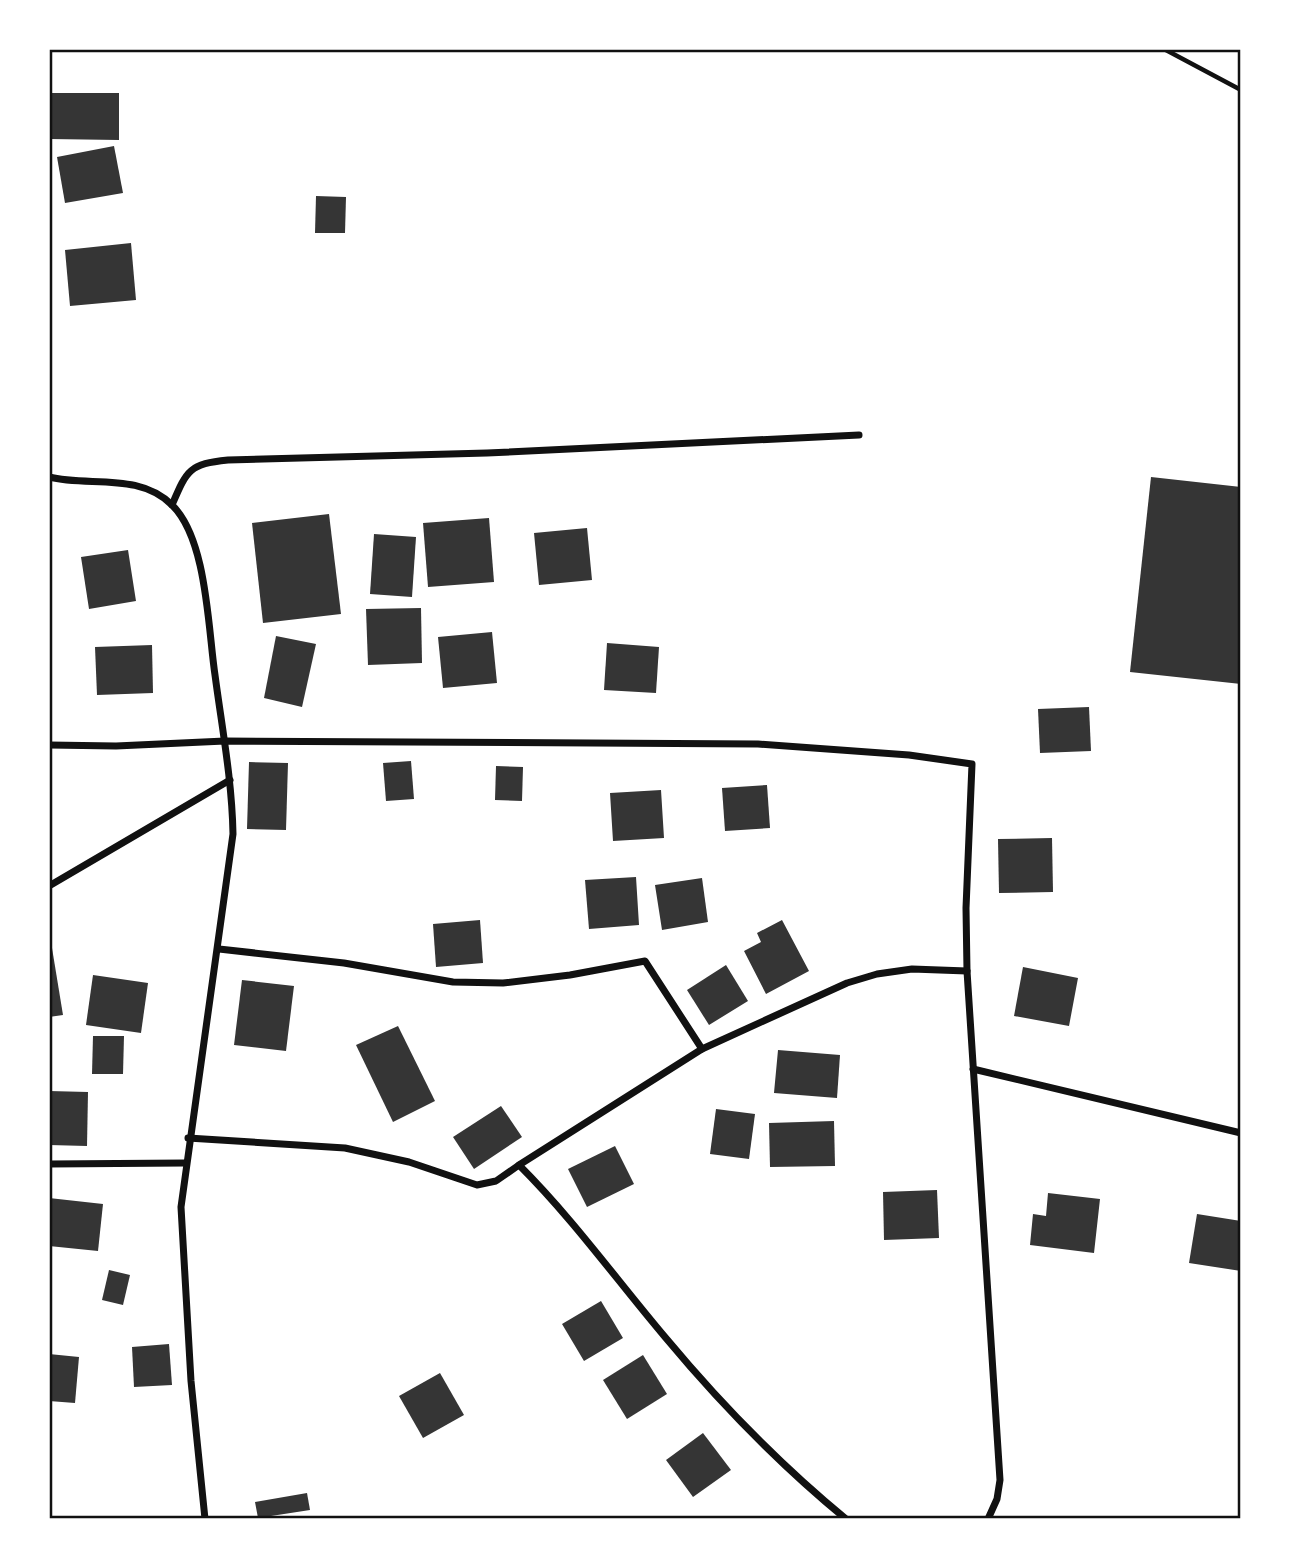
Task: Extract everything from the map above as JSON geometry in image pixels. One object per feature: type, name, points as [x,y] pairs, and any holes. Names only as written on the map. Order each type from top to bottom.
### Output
[{"type":"street","points":[[172,505],[187,472],[201,463],[215,461],[487,453],[859,435]]},
{"type":"street","points":[[49,477],[115,482],[142,488],[172,505],[197,554],[206,593],[230,780],[233,834],[219,949],[188,1138],[181,1208],[182,1266],[205,1519]]},
{"type":"street","points":[[49,745],[116,746],[225,741],[758,744],[909,755],[972,764],[966,908],[967,971],[1000,1480],[997,1499],[988,1519]]},
{"type":"street","points":[[49,886],[230,780]]},
{"type":"street","points":[[219,949],[344,963],[453,982],[503,983],[570,975],[645,961],[702,1049]]},
{"type":"street","points":[[188,1138],[345,1148],[409,1162],[477,1185],[496,1181],[702,1049],[847,983],[877,974],[912,970],[967,971]]},
{"type":"street","points":[[973,1069],[1241,1133]]},
{"type":"street","points":[[49,1164],[185,1163]]},
{"type":"street","points":[[519,1165],[561,1207],[665,1337],[753,1437],[846,1519]]},
{"type":"path","points":[[1164,49],[1241,90]]},
{"type":"building","points":[[49,93],[119,93],[119,140],[49,139]]},
{"type":"building","points":[[114,146],[123,193],[65,203],[57,157]]},
{"type":"building","points":[[316,196],[346,197],[345,233],[315,233]]},
{"type":"building","points":[[131,243],[136,300],[70,306],[65,250]]},
{"type":"building","points":[[1151,477],[1241,487],[1241,684],[1130,672]]},
{"type":"building","points":[[329,514],[341,614],[263,623],[252,523]]},
{"type":"building","points":[[489,518],[494,582],[428,587],[423,523]]},
{"type":"building","points":[[587,528],[592,580],[539,585],[534,533]]},
{"type":"building","points":[[374,534],[416,537],[412,597],[370,594]]},
{"type":"building","points":[[128,550],[136,601],[89,609],[81,557]]},
{"type":"building","points":[[421,608],[422,663],[368,665],[366,609]]},
{"type":"building","points":[[492,632],[497,683],[443,688],[438,637]]},
{"type":"building","points":[[276,636],[316,644],[302,707],[264,698]]},
{"type":"building","points":[[607,643],[659,647],[656,693],[604,690]]},
{"type":"building","points":[[152,645],[153,693],[97,695],[95,647]]},
{"type":"building","points":[[1089,707],[1091,751],[1040,753],[1038,709]]},
{"type":"building","points":[[411,761],[414,799],[386,801],[383,763]]},
{"type":"building","points":[[249,762],[288,763],[286,830],[247,829]]},
{"type":"building","points":[[496,766],[523,767],[522,801],[495,800]]},
{"type":"building","points":[[767,785],[770,828],[725,831],[722,788]]},
{"type":"building","points":[[661,790],[664,838],[613,841],[610,793]]},
{"type":"building","points":[[1052,838],[1053,892],[999,893],[998,839]]},
{"type":"building","points":[[636,877],[639,925],[589,929],[585,880]]},
{"type":"building","points":[[702,878],[708,922],[662,930],[655,885]]},
{"type":"building","points":[[480,920],[483,963],[436,967],[433,924]]},
{"type":"building","points":[[782,920],[809,971],[766,994],[744,951],[761,942],[757,933]]},
{"type":"building","points":[[49,948],[52,948],[63,1015],[49,1017]]},
{"type":"building","points":[[726,965],[748,1001],[709,1025],[687,990]]},
{"type":"building","points":[[1023,967],[1078,978],[1069,1026],[1014,1016]]},
{"type":"building","points":[[93,975],[148,983],[141,1033],[86,1025]]},
{"type":"building","points":[[242,980],[294,986],[286,1051],[234,1045]]},
{"type":"building","points":[[398,1026],[435,1101],[393,1122],[356,1045]]},
{"type":"building","points":[[93,1036],[124,1036],[123,1074],[92,1074]]},
{"type":"building","points":[[778,1050],[840,1055],[837,1098],[774,1093]]},
{"type":"building","points":[[49,1091],[88,1092],[87,1146],[49,1145]]},
{"type":"building","points":[[501,1106],[522,1137],[474,1169],[453,1137]]},
{"type":"building","points":[[716,1109],[755,1114],[749,1159],[710,1154]]},
{"type":"building","points":[[834,1121],[835,1166],[770,1167],[769,1123]]},
{"type":"building","points":[[615,1146],[634,1184],[587,1207],[568,1169]]},
{"type":"building","points":[[937,1190],[939,1238],[884,1240],[883,1192]]},
{"type":"building","points":[[1048,1193],[1100,1199],[1094,1253],[1030,1245],[1033,1214],[1046,1216]]},
{"type":"building","points":[[49,1198],[103,1204],[98,1251],[49,1246]]},
{"type":"building","points":[[1197,1214],[1241,1221],[1241,1271],[1189,1263]]},
{"type":"building","points":[[109,1270],[130,1275],[123,1305],[102,1300]]},
{"type":"building","points":[[601,1301],[623,1338],[584,1361],[562,1324]]},
{"type":"building","points":[[169,1344],[172,1385],[134,1387],[132,1347]]},
{"type":"building","points":[[49,1354],[79,1357],[75,1403],[49,1401]]},
{"type":"building","points":[[643,1355],[667,1394],[627,1419],[603,1380]]},
{"type":"building","points":[[440,1373],[464,1415],[423,1438],[399,1396]]},
{"type":"building","points":[[703,1433],[731,1470],[693,1497],[666,1460]]},
{"type":"building","points":[[307,1493],[310,1510],[258,1518],[255,1502]]}]
